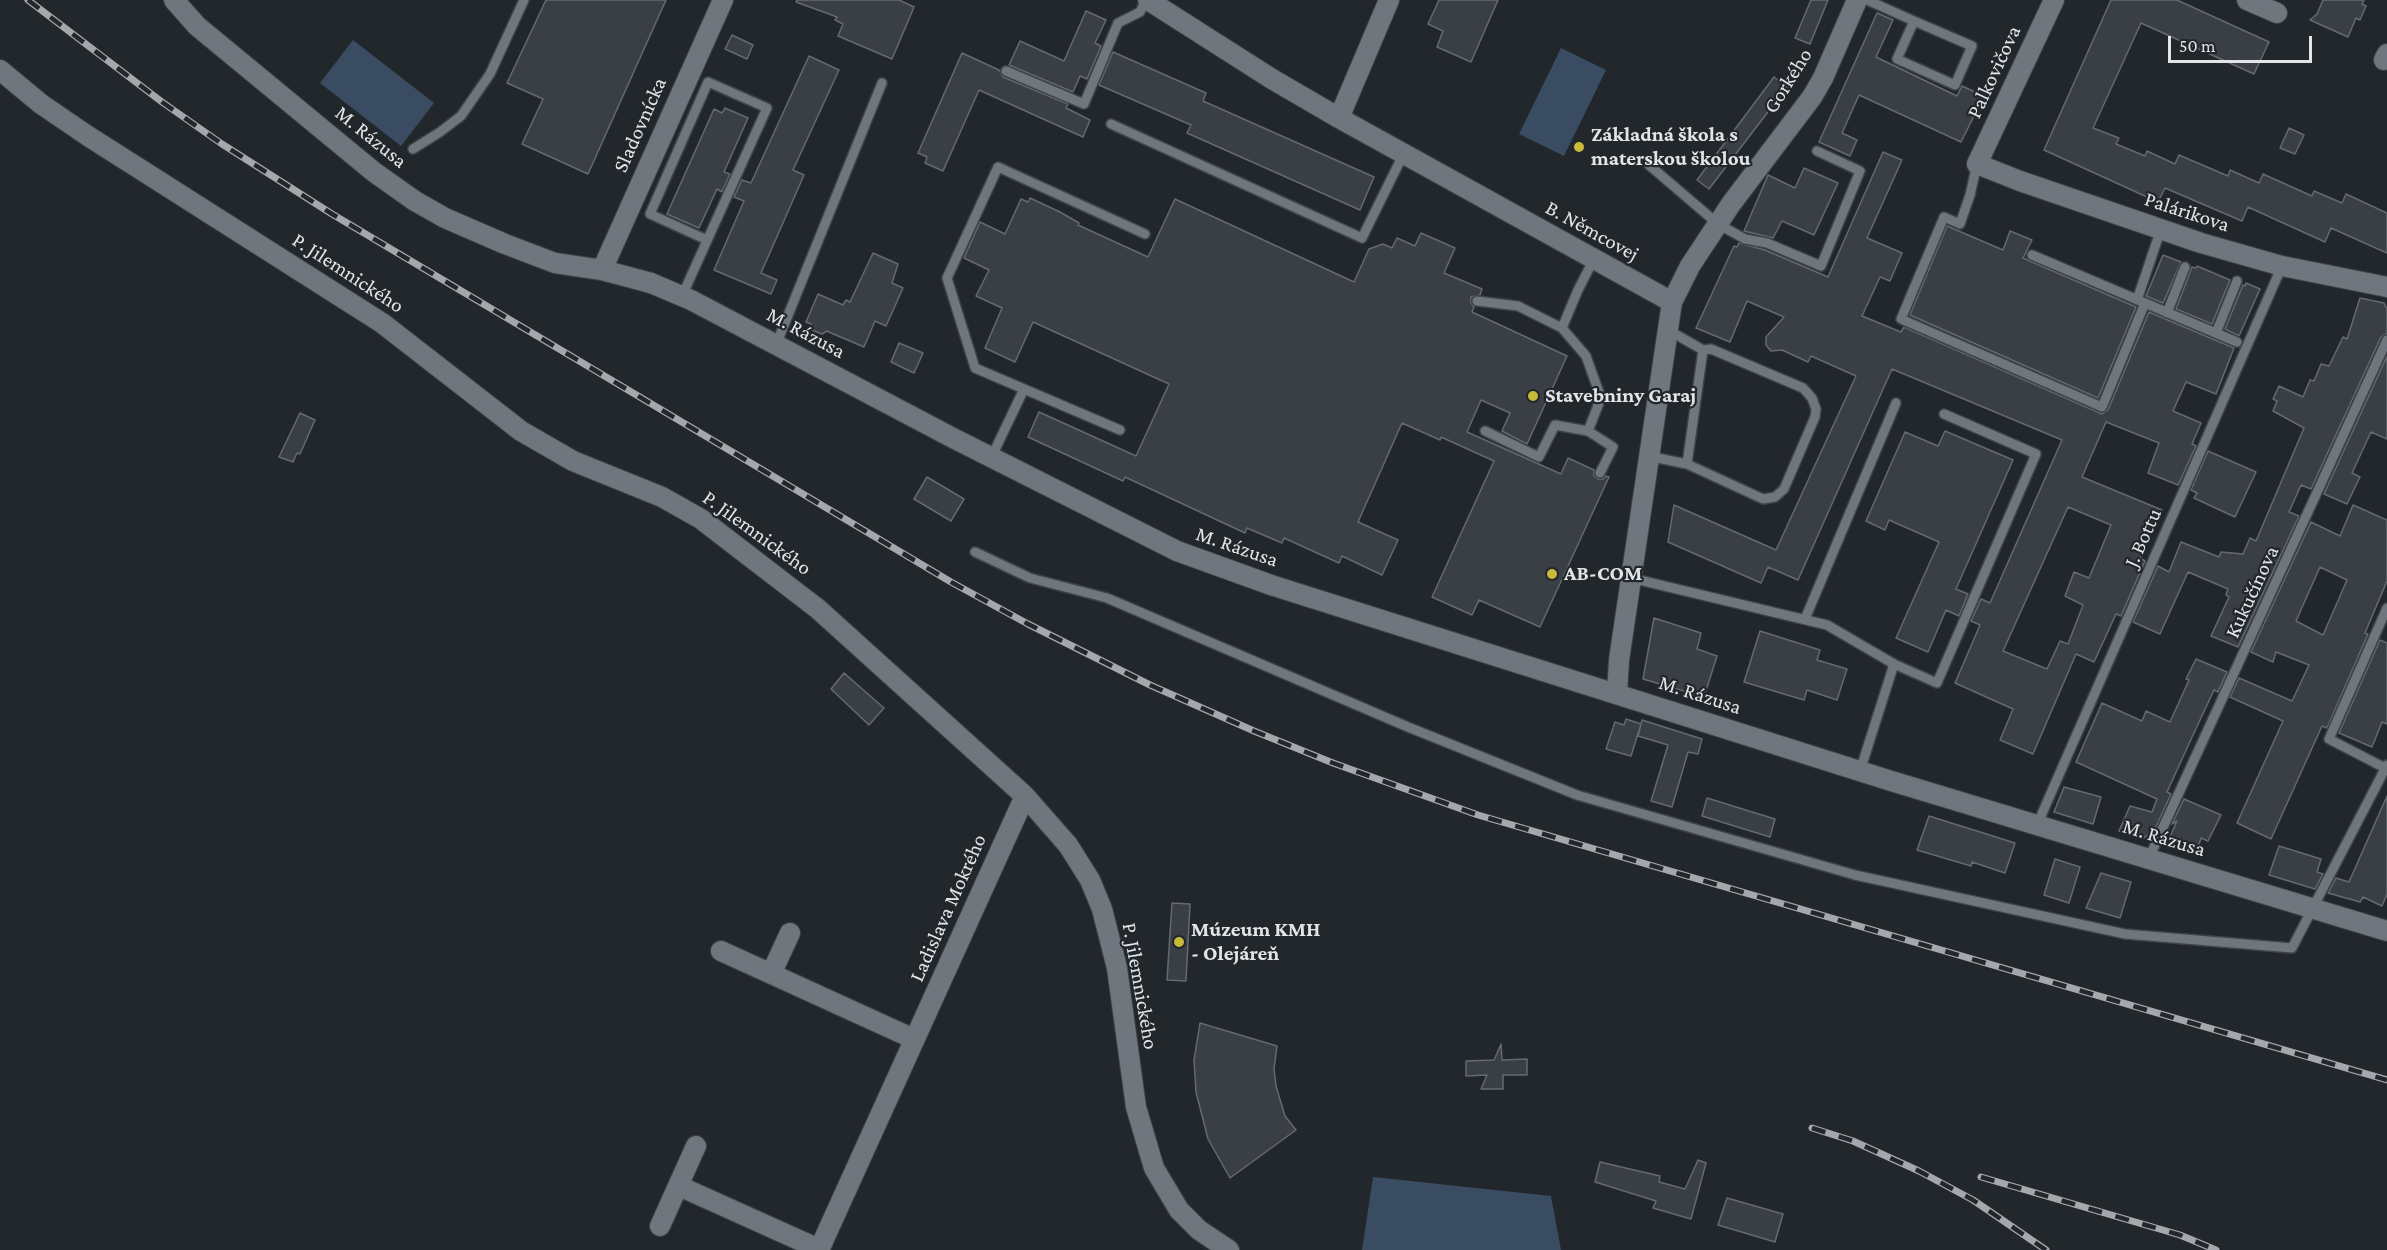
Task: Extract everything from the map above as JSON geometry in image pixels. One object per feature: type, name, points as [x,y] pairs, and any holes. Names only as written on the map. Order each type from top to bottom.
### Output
[{"type":"street","name":"M. Rázusa","points":[[174,0],[197,26],[374,172],[415,201],[446,218],[555,263],[602,270],[651,283],[682,296],[1177,551],[1271,585],[1860,771],[2387,931]]},
{"type":"street","name":"Sladovnícka","points":[[602,270],[723,0]]},
{"type":"street","name":"B. Němcovej","points":[[1147,0],[1272,79],[1339,118],[1672,302]]},
{"type":"street","points":[[1339,118],[1389,0]]},
{"type":"street","name":"Gorkého","points":[[1672,302],[1690,266],[1718,224],[1812,97],[1823,78],[1857,0]]},
{"type":"street","name":"Palkovičova","points":[[1977,164],[2054,0]]},
{"type":"street","points":[[2247,0],[2277,13]]},
{"type":"street","name":"P. Jilemnického","points":[[0,70],[41,104],[88,136],[382,323],[521,431],[573,461],[662,497],[710,525],[818,609],[1024,796],[1068,845],[1090,880],[1102,909],[1117,968],[1136,1107],[1154,1168],[1179,1210],[1199,1230],[1229,1250]]},
{"type":"street","name":"Palárikova","points":[[1977,164],[2161,229],[2282,266],[2387,287]]},
{"type":"street","points":[[1617,694],[1619,660],[1672,302]]},
{"type":"street","name":"Ladislava Mokrého","points":[[679,1186],[819,1250],[1024,796]]},
{"type":"street","points":[[771,974],[790,933]]},
{"type":"street","points":[[721,951],[914,1039]]},
{"type":"street","points":[[660,1226],[696,1146]]},
{"type":"lane","points":[[413,149],[461,116],[490,74],[524,0]]},
{"type":"lane","points":[[1006,70],[1084,104],[1118,23],[1140,12],[1147,0]]},
{"type":"lane","points":[[1867,0],[1972,46],[1955,85],[1897,59],[1914,21]]},
{"type":"lane","points":[[682,296],[767,108],[708,82],[650,214],[706,240]]},
{"type":"lane","points":[[776,345],[882,84]]},
{"type":"lane","points":[[1111,124],[1362,238],[1404,153]]},
{"type":"lane","points":[[1649,165],[1718,224],[1744,239],[1767,243],[1821,266],[1860,171],[1817,151]]},
{"type":"lane","points":[[1977,164],[1960,224],[1944,217],[1901,319],[2102,407],[2141,302],[2161,229]]},
{"type":"lane","points":[[1120,430],[975,368],[947,278],[998,167],[1145,234]]},
{"type":"lane","points":[[2032,255],[2236,342]]},
{"type":"lane","points":[[1562,328],[1594,259]]},
{"type":"lane","name":"J. Bottu","points":[[2037,825],[2282,266]]},
{"type":"lane","points":[[2167,313],[2185,267]]},
{"type":"lane","points":[[2216,333],[2237,280]]},
{"type":"lane","points":[[1477,301],[1518,306],[1562,328],[1586,356],[1601,398],[1588,431]]},
{"type":"lane","points":[[1648,456],[1687,464],[1763,499],[1776,497],[1784,489],[1815,417],[1816,409],[1812,398],[1803,388],[1711,349],[1703,350],[1667,330]]},
{"type":"lane","name":"Kukučínova","points":[[2149,858],[2387,340]]},
{"type":"lane","points":[[1687,464],[1703,350]]},
{"type":"lane","points":[[992,456],[1024,389]]},
{"type":"lane","points":[[1805,619],[1896,403]]},
{"type":"lane","points":[[1631,578],[1827,626],[1894,664],[1937,683],[2036,454],[1944,414]]},
{"type":"lane","points":[[1485,431],[1539,457],[1555,425],[1588,431],[1613,447],[1600,473]]},
{"type":"lane","points":[[975,552],[1030,578],[1107,598],[1408,727],[1577,795],[1855,875],[2125,934],[2292,948],[2386,766],[2329,739],[2387,608]]},
{"type":"lane","points":[[1860,771],[1894,664]]},
{"type":"shaded area","points":[[353,40],[434,103],[401,146],[320,83]]},
{"type":"shaded area","points":[[1561,48],[1606,70],[1564,156],[1519,134]]},
{"type":"shaded area","points":[[1373,1177],[1551,1196],[1561,1250],[1362,1250]]},
{"type":"building","points":[[546,0],[666,0],[588,174],[522,144],[543,99],[507,83]]},
{"type":"building","points":[[797,0],[899,0],[914,7],[892,59],[838,36],[843,24],[835,20],[837,17],[796,2]]},
{"type":"building","points":[[1439,0],[1498,0],[1471,62],[1437,47],[1443,31],[1428,24]]},
{"type":"building","points":[[1811,0],[1828,0],[1810,44],[1795,38]]},
{"type":"building","points":[[2111,0],[2177,0],[2269,42],[2254,74],[2141,23],[2093,128],[2119,138],[2116,144],[2145,156],[2147,151],[2175,164],[2179,155],[2228,176],[2230,170],[2259,183],[2263,174],[2312,196],[2314,191],[2342,203],[2346,194],[2387,213],[2387,253],[2331,228],[2325,242],[2248,207],[2242,221],[2165,188],[2158,202],[2044,150]]},
{"type":"building","points":[[2323,0],[2364,0],[2362,4],[2366,6],[2360,20],[2356,18],[2348,37],[2310,20],[2317,14]]},
{"type":"building","points":[[1086,11],[1106,20],[1095,43],[1101,46],[1087,79],[1080,76],[1073,92],[1009,65],[1020,41],[1064,61]]},
{"type":"building","points":[[1877,13],[1893,20],[1876,57],[1957,96],[1962,86],[1984,96],[1961,142],[1859,95],[1842,133],[1857,140],[1850,156],[1819,142]]},
{"type":"building","points":[[732,35],[753,45],[747,59],[725,49]]},
{"type":"building","points":[[1113,52],[1206,93],[1203,101],[1374,177],[1360,210],[1187,133],[1191,125],[1099,85]]},
{"type":"building","points":[[962,53],[999,70],[1003,77],[1068,104],[1066,108],[1090,120],[1083,137],[979,90],[943,171],[925,163],[927,157],[918,153]]},
{"type":"building","points":[[809,56],[839,70],[793,170],[804,175],[761,273],[777,280],[771,294],[714,270],[744,201],[734,197],[742,180],[751,183]]},
{"type":"building","points":[[1774,77],[1787,87],[1709,189],[1697,180]]},
{"type":"building","points":[[725,108],[748,118],[724,172],[730,174],[722,192],[717,189],[699,228],[667,214],[714,109],[722,113]]},
{"type":"building","points":[[2289,128],[2304,135],[2295,154],[2280,148]]},
{"type":"building","points":[[1883,152],[1902,160],[1867,238],[1902,253],[1890,281],[1880,277],[1862,316],[1901,332],[1904,327],[2102,414],[2108,410],[2149,312],[2234,348],[2216,394],[2186,382],[2173,411],[2201,423],[2192,444],[2196,446],[2178,485],[2148,473],[2159,443],[2106,422],[2082,477],[2162,510],[2140,558],[2145,561],[2121,616],[2116,614],[2094,662],[2076,654],[2033,754],[2000,740],[2013,709],[1955,683],[1980,625],[1971,621],[1981,599],[1990,603],[2062,440],[1892,369],[1798,580],[1768,567],[1761,583],[1668,542],[1674,505],[1776,550],[1856,376],[1811,356],[1808,362],[1782,350],[1771,351],[1766,345],[1766,337],[1784,317],[1747,301],[1730,342],[1696,328],[1734,246],[1737,247],[1739,243],[1765,250],[1828,277]],"holes":[[[2068,507],[2111,525],[2089,578],[2074,572],[2065,596],[2083,605],[2068,644],[2060,641],[2047,669],[2003,651]]]},
{"type":"building","points":[[1804,168],[1838,183],[1814,235],[1782,221],[1773,238],[1744,231],[1768,175],[1795,188]]},
{"type":"building","points":[[1030,198],[1060,212],[1079,223],[1078,225],[1148,257],[1175,199],[1354,282],[1369,249],[1383,244],[1392,248],[1397,238],[1415,246],[1421,233],[1455,248],[1444,273],[1482,289],[1480,295],[1471,297],[1474,307],[1472,312],[1567,356],[1527,444],[1502,431],[1510,413],[1481,400],[1467,432],[1561,474],[1568,458],[1594,470],[1594,476],[1598,479],[1609,477],[1540,627],[1479,600],[1472,615],[1432,597],[1494,461],[1441,437],[1440,440],[1402,423],[1358,522],[1398,540],[1382,575],[1342,556],[1339,563],[1284,538],[1282,543],[1247,528],[1245,533],[1125,477],[1123,481],[1028,437],[1039,412],[1136,456],[1169,384],[1033,322],[1015,362],[985,348],[1002,308],[976,296],[989,270],[964,258],[980,222],[1005,234],[1021,199],[1028,202]]},
{"type":"building","points":[[1947,226],[2003,250],[2010,231],[2032,240],[2023,258],[2136,307],[2098,398],[1910,315]]},
{"type":"building","points":[[873,253],[898,264],[892,283],[903,288],[886,326],[875,321],[864,347],[827,331],[822,334],[812,330],[811,324],[806,322],[818,294],[843,305],[846,300],[850,302]]},
{"type":"building","points":[[2163,255],[2181,262],[2163,303],[2146,296]]},
{"type":"building","points":[[2197,266],[2230,280],[2212,324],[2176,309],[2192,267]]},
{"type":"building","points":[[2246,283],[2260,289],[2239,336],[2225,329],[2243,285],[2245,286]]},
{"type":"building","points":[[2360,298],[2384,303],[2387,309],[2387,333],[2381,337],[2311,489],[2301,485],[2289,512],[2299,516],[2238,647],[2211,636],[2229,597],[2226,595],[2228,589],[2188,572],[2160,634],[2133,622],[2158,566],[2169,572],[2181,542],[2219,557],[2221,552],[2243,554],[2250,538],[2256,541],[2304,428],[2273,411],[2277,401],[2273,399],[2279,386],[2303,397],[2310,380],[2314,381],[2321,364],[2329,366],[2343,337],[2347,339]]},
{"type":"building","points":[[899,343],[923,353],[914,373],[891,362]]},
{"type":"building","points":[[2387,356],[2387,439],[2371,432],[2352,473],[2360,477],[2347,504],[2324,494]]},
{"type":"building","points":[[300,413],[315,420],[300,454],[297,453],[293,462],[279,457]]},
{"type":"building","points":[[1945,431],[2013,460],[1956,589],[1968,594],[1959,616],[1946,610],[1928,652],[1896,638],[1939,542],[1889,520],[1885,530],[1866,521],[1905,432],[1938,446]]},
{"type":"building","points":[[2208,451],[2256,472],[2235,517],[2194,498],[2197,493],[2191,490]]},
{"type":"building","points":[[927,477],[964,499],[951,521],[914,499]]},
{"type":"building","points":[[2353,505],[2387,520],[2387,581],[2365,633],[2368,634],[2327,728],[2322,726],[2271,839],[2237,823],[2283,721],[2230,697],[2239,678],[2292,701],[2309,665],[2276,652],[2273,662],[2251,652],[2311,522],[2340,536]],"holes":[[[2320,567],[2347,580],[2323,635],[2296,621]]]},
{"type":"building","points":[[1654,618],[1701,633],[1697,649],[1717,656],[1704,697],[1643,679]]},
{"type":"building","points":[[1760,631],[1820,650],[1817,660],[1847,669],[1837,700],[1807,690],[1804,700],[1744,682]]},
{"type":"building","points":[[2380,640],[2387,643],[2387,724],[2382,722],[2372,747],[2339,733]]},
{"type":"building","points":[[2196,659],[2227,672],[2218,692],[2214,690],[2193,735],[2167,792],[2171,794],[2153,833],[2143,838],[2119,831],[2130,806],[2152,812],[2157,799],[2076,762],[2102,703],[2142,721],[2146,711],[2170,722]]},
{"type":"building","points":[[844,673],[884,708],[869,725],[831,689]]},
{"type":"building","points":[[1626,719],[1641,724],[1631,756],[1606,749],[1615,722],[1624,725]]},
{"type":"building","points":[[1642,720],[1702,739],[1698,754],[1688,752],[1672,807],[1651,801],[1668,745],[1638,736]]},
{"type":"building","points":[[2064,787],[2101,797],[2093,824],[2054,812]]},
{"type":"building","points":[[2387,796],[2387,894],[2382,906],[2363,897],[2360,902],[2328,893],[2336,878],[2349,882]]},
{"type":"building","points":[[1707,798],[1775,819],[1770,837],[1702,816]]},
{"type":"building","points":[[2184,799],[2221,815],[2208,841],[2201,838],[2196,854],[2166,845],[2177,821],[2172,824]]},
{"type":"building","points":[[1929,816],[2015,843],[2005,873],[1972,862],[1971,866],[1917,850]]},
{"type":"building","points":[[2279,846],[2321,859],[2317,872],[2323,874],[2315,889],[2269,875]]},
{"type":"building","points":[[2055,859],[2080,867],[2069,903],[2044,895]]},
{"type":"building","points":[[2101,873],[2131,882],[2120,918],[2086,908]]},
{"type":"building","name":"Múzeum KMH - Olejáreň","points":[[1172,903],[1190,904],[1186,981],[1167,980]]},
{"type":"building","points":[[1200,1023],[1277,1046],[1274,1069],[1276,1086],[1285,1116],[1296,1130],[1230,1178],[1208,1139],[1196,1092],[1194,1060]]},
{"type":"building","points":[[1501,1044],[1502,1060],[1527,1059],[1527,1075],[1503,1075],[1503,1089],[1481,1089],[1487,1075],[1466,1076],[1466,1061],[1494,1060]]},
{"type":"building","points":[[1698,1160],[1706,1163],[1691,1219],[1653,1208],[1656,1201],[1595,1182],[1600,1162],[1660,1176],[1659,1182],[1685,1189]]},
{"type":"building","points":[[1727,1198],[1783,1214],[1775,1242],[1718,1225]]},
{"type":"railway","points":[[28,0],[162,102],[222,144],[332,214],[951,582],[1028,624],[1150,685],[1333,763],[1478,815],[2387,1080]]},
{"type":"railway","points":[[1812,1128],[1853,1141],[1919,1171],[1973,1200],[2046,1250]]},
{"type":"railway","points":[[1981,1177],[2180,1235],[2216,1250]]},
{"type":"place","name":"Základná škola s materskou školou","points":[[1579,147]]},
{"type":"place","name":"Stavebniny Garaj","points":[[1533,396]]},
{"type":"place","name":"AB-COM","points":[[1552,574]]},
{"type":"place","name":"Múzeum KMH - Olejáreň","points":[[1179,942]]}]
